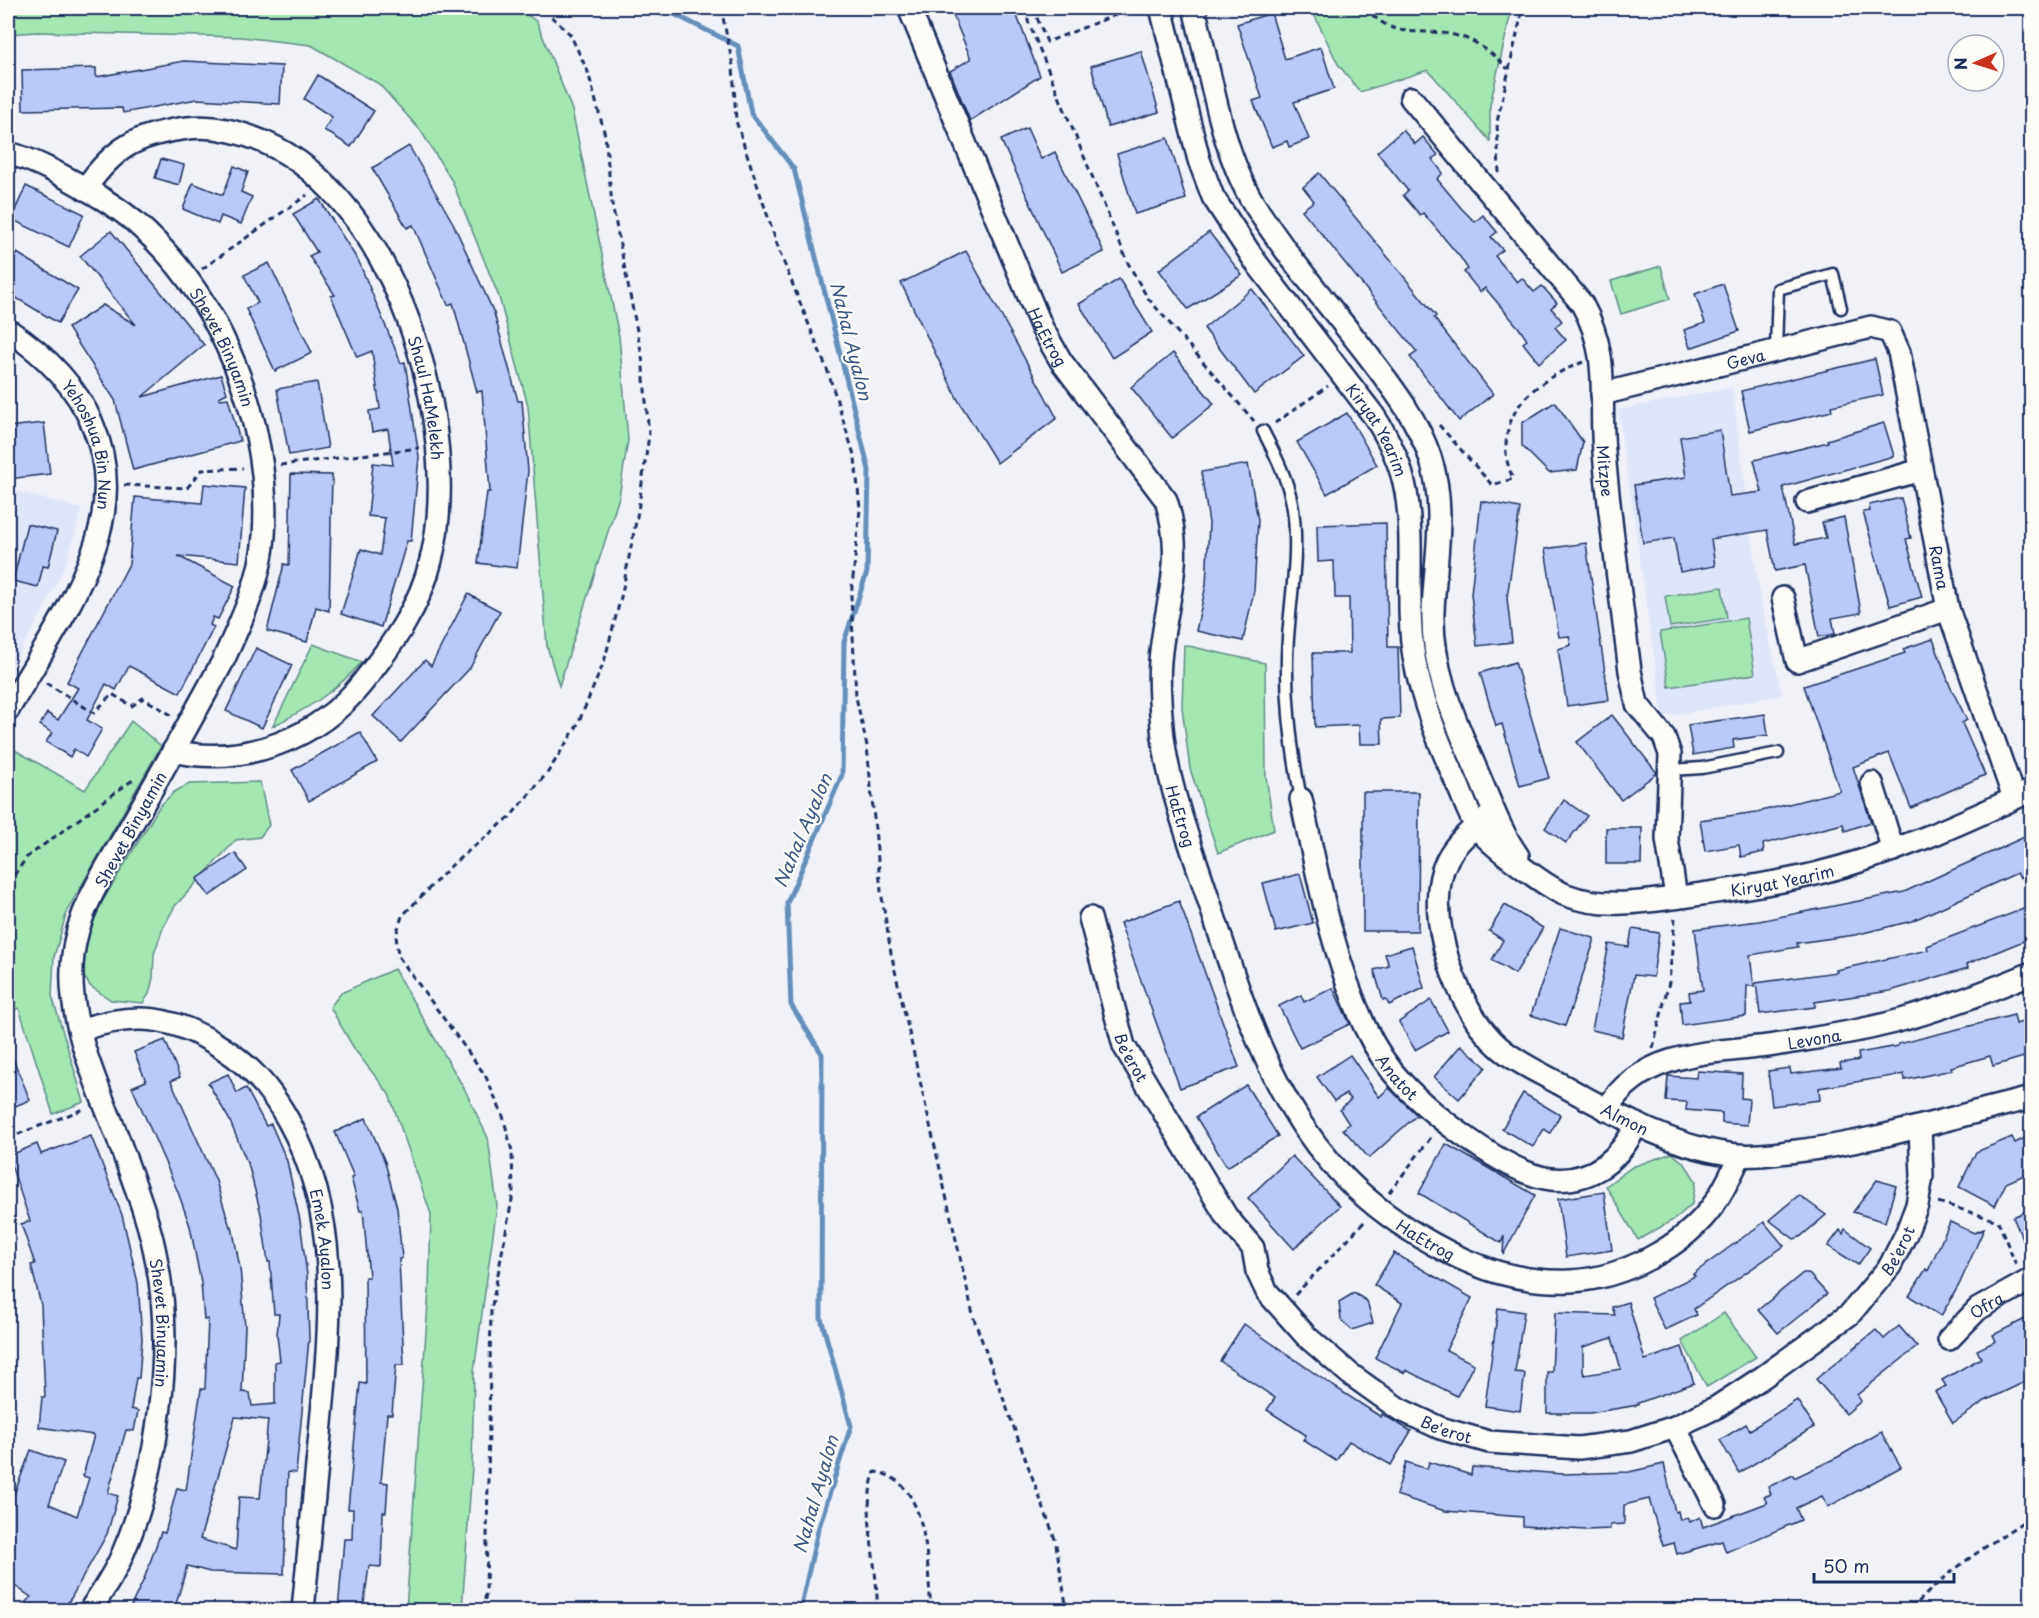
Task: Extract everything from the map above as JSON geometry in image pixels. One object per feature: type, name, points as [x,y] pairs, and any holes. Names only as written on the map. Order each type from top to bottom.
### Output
[{"type":"street","name":"HaEtrog","points":[[909,8],[1042,328],[1061,361],[1166,500],[1174,525],[1176,553],[1160,662],[1162,729],[1170,780],[1242,1002],[1264,1058],[1292,1111],[1322,1152],[1356,1190],[1408,1231],[1495,1274],[1531,1281],[1604,1278],[1633,1266],[1674,1242],[1713,1206],[1740,1156]]},
{"type":"street","name":"Kiryat Yearim","points":[[1161,8],[1199,160],[1212,197],[1255,261],[1390,441],[1406,492],[1409,612],[1414,656],[1431,724],[1476,826],[1556,890],[1597,903],[1677,897],[1815,874],[1893,850],[2023,794]]},
{"type":"street","name":"Kiryat Yearim","points":[[1194,8],[1230,151],[1241,183],[1281,242],[1400,398],[1419,427],[1431,458],[1438,487],[1439,517],[1433,613],[1437,664],[1445,697],[1494,812],[1512,847],[1528,869]]},
{"type":"street","name":"Mitzpe","points":[[1411,98],[1582,304],[1595,327],[1602,359],[1604,451],[1630,671],[1637,705],[1664,737],[1670,754],[1667,839],[1677,897]]},
{"type":"street","name":"Shaul HaMelekh","points":[[85,189],[103,163],[142,138],[169,131],[201,127],[228,130],[274,147],[313,171],[325,182],[361,226],[385,265],[403,306],[425,376],[437,446],[436,527],[432,559],[420,596],[400,632],[354,693],[328,716],[276,746],[227,757],[193,756],[173,751]]},
{"type":"street","name":"Shevet Binyamin","points":[[8,153],[52,170],[135,222],[157,243],[186,281],[228,346],[242,380],[259,450],[265,510],[260,567],[252,593],[223,662],[98,884],[77,933],[71,973],[72,993],[80,1030],[150,1229],[158,1263],[162,1297],[162,1378],[157,1423],[141,1498],[123,1553],[90,1611]]},
{"type":"street","name":"Geva","points":[[1602,394],[1871,327],[1890,332]]},
{"type":"street","name":"Yehoshua Bin Nun","points":[[8,330],[56,368],[76,392],[91,417],[103,466],[102,518],[95,547],[74,594],[8,710]]},
{"type":"street","name":"Rama","points":[[1890,332],[1899,352],[1948,609],[2023,794]]},
{"type":"street","points":[[1807,502],[1921,470]]},
{"type":"street","points":[[1783,598],[1797,661],[1948,609]]},
{"type":"street","points":[[1872,783],[1893,850]]},
{"type":"street","name":"Anatot","points":[[1301,799],[1331,930],[1348,986],[1377,1048],[1404,1085],[1444,1120],[1489,1153],[1531,1174],[1552,1179],[1576,1178],[1598,1171],[1616,1158],[1637,1124]]},
{"type":"street","name":"Almon","points":[[1494,812],[1456,844],[1446,862],[1438,886],[1437,911],[1450,969],[1473,1013],[1498,1047],[1607,1110],[1700,1150],[1740,1156],[1858,1143],[2031,1098]]},
{"type":"street","name":"Be'erot","points":[[1090,918],[1124,1046],[1138,1073],[1226,1216],[1253,1248],[1257,1271],[1267,1292],[1315,1344],[1350,1374],[1399,1409],[1440,1428],[1489,1442],[1579,1448],[1631,1441],[1675,1427],[1717,1407],[1850,1314],[1890,1266],[1906,1234],[1919,1196],[1922,1176],[1920,1127]]},
{"type":"street","name":"Levona","points":[[1607,1110],[1612,1098],[1647,1070],[1689,1056],[1768,1047],[1891,1023],[1955,1003],[2031,973]]},
{"type":"street","name":"Emek Ayalon","points":[[80,1030],[122,1019],[163,1020],[186,1028],[219,1046],[235,1056],[257,1077],[278,1103],[298,1138],[314,1176],[328,1251],[330,1328],[303,1611]]},
{"type":"street","name":"Ofra","points":[[1948,1339],[1978,1309],[2028,1281]]},
{"type":"street","points":[[1675,1427],[1715,1505]]},
{"type":"lane","points":[[1776,350],[1778,289],[1833,274],[1841,308]]},
{"type":"lane","points":[[1263,431],[1279,461],[1292,503],[1294,545],[1287,659],[1291,749],[1301,799]]},
{"type":"lane","points":[[1671,770],[1702,768],[1778,753]]},
{"type":"path","points":[[483,1611],[486,1593],[491,1311],[513,1194],[512,1151],[503,1116],[485,1075],[398,956],[396,935],[402,916],[454,863],[510,817],[548,772],[577,726],[604,662],[622,593],[649,435],[642,356],[612,204],[605,135],[588,72],[570,34],[542,8]]},
{"type":"path","points":[[721,8],[733,66],[735,121],[780,253],[828,372],[855,458],[860,509],[851,597],[852,652],[856,698],[867,746],[873,792],[881,891],[891,952],[974,1319],[1055,1539],[1067,1611]]},
{"type":"path","points":[[1031,8],[1047,42],[1133,8]]},
{"type":"path","points":[[1031,8],[1028,21],[1128,263],[1147,297],[1263,431],[1343,376]]},
{"type":"path","points":[[1365,8],[1380,23],[1398,31],[1456,35],[1471,40],[1487,50],[1508,69]]},
{"type":"path","points":[[1499,182],[1497,122],[1523,8]]},
{"type":"path","points":[[186,281],[325,182]]},
{"type":"path","points":[[1438,424],[1492,485],[1513,479],[1506,452],[1509,430],[1511,418],[1525,395],[1581,363],[1602,359]]},
{"type":"path","points":[[30,672],[94,713],[112,694],[132,706],[143,698],[188,725]]},
{"type":"path","points":[[8,884],[27,857],[135,779]]},
{"type":"path","points":[[1647,1070],[1669,981],[1677,897]]},
{"type":"path","points":[[8,1138],[104,1101]]},
{"type":"path","points":[[1919,1196],[1998,1221],[2028,1281]]},
{"type":"path","points":[[877,1611],[877,1568],[868,1502],[875,1472],[887,1474],[900,1481],[912,1497],[923,1534],[931,1611]]},
{"type":"path","points":[[1911,1611],[1932,1586],[1962,1562],[2031,1516]]},
{"type":"shaded area","points":[[1732,387],[1760,598],[1782,695],[1663,717],[1618,410]]},
{"type":"shaded area","points":[[8,489],[82,509],[67,561],[43,611],[8,673]]},
{"type":"green space","points":[[8,8],[518,8],[537,22],[572,110],[619,336],[628,440],[619,497],[559,686],[547,646],[528,406],[499,297],[452,181],[421,131],[379,84],[311,45],[241,37],[37,32],[8,34]]},
{"type":"green space","points":[[1311,8],[1512,8],[1490,105],[1490,141],[1428,70],[1360,92],[1338,64]]},
{"type":"green space","points":[[1661,266],[1670,299],[1621,314],[1611,281]]},
{"type":"green space","points":[[1722,587],[1727,618],[1670,627],[1665,596]]},
{"type":"green space","points":[[1746,618],[1755,674],[1669,687],[1660,632]]},
{"type":"green space","points":[[313,644],[362,662],[321,698],[273,726]]},
{"type":"green space","points":[[1184,645],[1265,663],[1266,776],[1274,830],[1218,853],[1190,769],[1182,707]]},
{"type":"green space","points":[[131,721],[161,746],[67,911],[54,957],[52,996],[84,1102],[53,1114],[19,1008],[8,1012],[8,763],[15,750],[85,790]]},
{"type":"green space","points":[[260,782],[269,825],[260,837],[236,840],[175,906],[163,928],[154,954],[153,978],[149,994],[143,1003],[111,1000],[90,986],[81,972],[86,939],[102,902],[159,807],[174,792],[189,784]]},
{"type":"green space","points":[[394,969],[464,1088],[488,1138],[497,1206],[474,1371],[472,1467],[462,1610],[406,1610],[429,1290],[431,1214],[389,1094],[355,1050],[330,1007],[341,993]]},
{"type":"green space","points":[[1672,1153],[1685,1164],[1696,1181],[1692,1204],[1675,1219],[1638,1240],[1606,1186],[1632,1167]]},
{"type":"green space","points":[[1724,1313],[1756,1357],[1707,1387],[1682,1341]]},
{"type":"building","points":[[950,8],[1014,8],[1040,76],[970,121],[950,71],[971,59]]},
{"type":"building","points":[[1271,13],[1285,59],[1321,47],[1334,89],[1294,102],[1309,139],[1289,147],[1287,141],[1272,147],[1253,101],[1262,98],[1237,24]]},
{"type":"building","points":[[1141,51],[1159,112],[1108,127],[1091,66]]},
{"type":"building","points":[[184,61],[282,66],[280,104],[197,99],[123,113],[122,108],[23,110],[22,70],[96,68],[96,77]]},
{"type":"building","points":[[318,75],[374,111],[351,147],[324,130],[332,117],[304,99]]},
{"type":"building","points":[[1027,128],[1041,159],[1055,152],[1104,252],[1062,272],[1001,140]]},
{"type":"building","points":[[1403,130],[1415,144],[1423,137],[1438,155],[1432,159],[1443,173],[1437,179],[1462,209],[1475,222],[1483,215],[1497,232],[1491,237],[1503,250],[1495,256],[1517,282],[1522,278],[1534,292],[1542,286],[1557,303],[1551,308],[1562,321],[1555,327],[1566,340],[1539,363],[1523,343],[1527,340],[1519,328],[1485,288],[1480,292],[1464,272],[1468,269],[1460,257],[1423,213],[1420,215],[1403,195],[1408,191],[1377,152]]},
{"type":"building","points":[[1168,138],[1186,199],[1135,214],[1117,154]]},
{"type":"building","points":[[409,146],[453,223],[494,313],[518,401],[522,401],[528,471],[517,568],[478,563],[487,492],[490,492],[482,391],[477,392],[453,303],[448,305],[413,225],[407,228],[372,168]]},
{"type":"building","points":[[161,159],[184,165],[179,185],[155,178]]},
{"type":"building","points":[[234,166],[248,172],[241,192],[252,197],[241,224],[221,216],[218,224],[183,209],[193,183],[223,195]]},
{"type":"building","points":[[1319,173],[1436,316],[1434,318],[1493,394],[1459,421],[1410,357],[1417,352],[1302,210],[1314,201],[1303,187]]},
{"type":"building","points":[[26,186],[84,214],[69,247],[11,219]]},
{"type":"building","points":[[319,199],[359,262],[401,363],[405,362],[419,457],[411,541],[407,541],[381,627],[341,614],[361,549],[380,555],[385,518],[368,516],[373,463],[393,465],[388,429],[372,432],[369,411],[380,409],[372,351],[357,357],[331,296],[335,295],[309,256],[317,252],[293,214]]},
{"type":"building","points":[[111,231],[204,345],[142,397],[221,375],[227,393],[219,397],[220,399],[228,398],[240,441],[133,470],[115,400],[68,328],[103,305],[136,325],[80,256]]},
{"type":"building","points":[[1209,232],[1242,275],[1188,309],[1159,270]]},
{"type":"building","points":[[966,251],[1057,418],[997,463],[958,400],[901,283]]},
{"type":"building","points":[[17,253],[78,290],[58,323],[8,293],[8,270]]},
{"type":"building","points":[[269,263],[312,353],[275,371],[246,309],[258,303],[244,275]]},
{"type":"building","points":[[1119,279],[1152,332],[1112,358],[1079,304]]},
{"type":"building","points":[[1723,284],[1739,331],[1690,348],[1684,330],[1705,323],[1695,294]]},
{"type":"building","points":[[1252,289],[1304,356],[1254,394],[1204,328]]},
{"type":"building","points":[[1173,353],[1214,404],[1172,438],[1131,387]]},
{"type":"building","points":[[1875,359],[1883,395],[1831,406],[1832,411],[1750,431],[1741,391]]},
{"type":"building","points":[[317,382],[328,448],[289,455],[277,389]]},
{"type":"building","points":[[1555,402],[1583,442],[1577,470],[1549,473],[1522,446],[1522,423]]},
{"type":"building","points":[[1347,413],[1377,465],[1327,494],[1297,442]]},
{"type":"building","points":[[44,423],[50,474],[8,479],[8,427]]},
{"type":"building","points":[[1884,423],[1894,456],[1783,487],[1795,544],[1826,538],[1822,522],[1844,517],[1861,613],[1832,618],[1835,634],[1819,637],[1805,565],[1775,571],[1767,530],[1711,539],[1715,566],[1680,572],[1674,538],[1643,543],[1634,485],[1686,477],[1680,437],[1720,430],[1730,496],[1762,492],[1754,460],[1828,442],[1827,440]]},
{"type":"building","points":[[1248,464],[1258,520],[1254,591],[1243,641],[1196,631],[1206,585],[1209,523],[1201,472]]},
{"type":"building","points":[[291,474],[332,475],[329,611],[316,607],[307,642],[267,631],[284,564],[289,565]]},
{"type":"building","points":[[204,484],[245,488],[239,562],[178,556],[235,586],[218,619],[213,617],[210,625],[214,627],[180,693],[129,666],[116,690],[106,684],[87,720],[102,729],[86,757],[74,749],[70,757],[46,742],[52,733],[40,725],[47,713],[58,720],[78,688],[67,682],[129,564],[135,497],[202,503]]},
{"type":"building","points":[[1901,498],[1911,538],[1906,539],[1922,597],[1890,606],[1863,512],[1870,511],[1869,505]]},
{"type":"building","points":[[1481,501],[1520,508],[1507,598],[1512,642],[1477,646],[1471,594]]},
{"type":"building","points":[[1386,523],[1388,647],[1398,647],[1400,718],[1381,719],[1382,744],[1360,744],[1359,725],[1315,727],[1313,653],[1350,653],[1349,598],[1335,598],[1334,561],[1318,562],[1317,525]]},
{"type":"building","points":[[27,524],[57,531],[48,567],[43,566],[38,587],[13,581]]},
{"type":"building","points":[[1586,543],[1609,700],[1567,706],[1558,649],[1571,645],[1569,636],[1559,637],[1545,549]]},
{"type":"building","points":[[468,594],[500,611],[470,668],[401,742],[373,716],[425,660],[431,666]]},
{"type":"building","points":[[1933,639],[1950,686],[1967,720],[1962,723],[1985,775],[1911,808],[1889,753],[1853,767],[1871,822],[1845,831],[1843,824],[1763,844],[1764,852],[1741,857],[1739,845],[1705,851],[1700,820],[1757,812],[1840,791],[1804,686],[1905,653],[1903,649]]},
{"type":"building","points":[[256,648],[292,665],[262,728],[226,711]]},
{"type":"building","points":[[1515,662],[1549,778],[1520,786],[1502,724],[1496,726],[1480,673]]},
{"type":"building","points":[[1765,714],[1768,735],[1733,740],[1734,748],[1693,755],[1688,725]]},
{"type":"building","points":[[1612,715],[1657,773],[1621,800],[1577,742]]},
{"type":"building","points":[[360,732],[377,762],[309,801],[292,770]]},
{"type":"building","points":[[1363,792],[1419,792],[1418,931],[1363,931]]},
{"type":"building","points":[[1564,800],[1587,816],[1566,843],[1545,828]]},
{"type":"building","points":[[1606,828],[1642,828],[1641,864],[1606,864]]},
{"type":"building","points":[[2031,834],[2031,872],[2020,878],[2017,873],[1912,921],[1855,935],[1797,943],[1798,947],[1750,955],[1754,986],[1747,986],[1746,1016],[1682,1025],[1680,1002],[1690,1001],[1689,992],[1703,990],[1695,929],[1759,921],[1904,892]]},
{"type":"building","points":[[235,853],[247,870],[209,896],[197,879]]},
{"type":"building","points":[[1300,874],[1313,923],[1276,932],[1263,883]]},
{"type":"building","points":[[1179,901],[1239,1067],[1180,1088],[1120,923]]},
{"type":"building","points":[[1505,905],[1543,928],[1515,974],[1492,960],[1503,940],[1489,931]]},
{"type":"building","points":[[2031,906],[2031,938],[1967,964],[1968,968],[1890,991],[1815,1002],[1815,1007],[1760,1014],[1756,983],[1837,972],[1836,970],[1928,950],[1927,946]]},
{"type":"building","points":[[1560,928],[1594,938],[1565,1026],[1531,1015]]},
{"type":"building","points":[[1632,929],[1659,933],[1653,977],[1634,975],[1622,1037],[1592,1030],[1609,944],[1629,947]]},
{"type":"building","points":[[1412,946],[1424,988],[1389,1005],[1386,999],[1383,1000],[1374,970],[1389,966],[1385,954]]},
{"type":"building","points":[[1333,988],[1350,1024],[1300,1048],[1279,1006],[1301,995],[1304,1002]]},
{"type":"building","points":[[1431,1000],[1448,1031],[1415,1050],[1399,1022]]},
{"type":"building","points":[[2014,1015],[2016,1024],[2031,1019],[2031,1055],[1993,1066],[1990,1056],[1951,1067],[1952,1070],[1905,1080],[1904,1074],[1819,1088],[1820,1100],[1772,1106],[1768,1071],[1790,1068],[1791,1074],[1841,1068],[1840,1063],[1859,1060],[1858,1053],[1898,1046],[1898,1044]]},
{"type":"building","points":[[165,1040],[180,1077],[171,1081],[216,1181],[230,1227],[232,1226],[240,1268],[245,1327],[242,1392],[250,1393],[252,1406],[275,1404],[275,1362],[280,1361],[277,1335],[279,1314],[274,1314],[270,1262],[268,1262],[261,1214],[249,1167],[229,1119],[208,1083],[228,1074],[237,1093],[246,1088],[266,1126],[271,1124],[287,1161],[300,1221],[307,1275],[309,1339],[296,1473],[288,1472],[284,1574],[210,1572],[187,1566],[174,1611],[140,1611],[131,1606],[144,1579],[161,1532],[165,1533],[177,1488],[186,1490],[201,1389],[205,1389],[208,1319],[204,1320],[201,1283],[190,1226],[178,1192],[132,1087],[146,1081],[134,1052]],"holes":[[[235,1417],[268,1420],[260,1498],[239,1497],[236,1550],[200,1539]]]},
{"type":"building","points":[[1461,1045],[1486,1067],[1459,1099],[1434,1077]]},
{"type":"building","points":[[8,1046],[30,1100],[8,1109]]},
{"type":"building","points":[[1350,1055],[1379,1097],[1389,1088],[1417,1115],[1369,1158],[1343,1129],[1349,1124],[1340,1110],[1351,1099],[1346,1094],[1334,1101],[1317,1077]]},
{"type":"building","points":[[1697,1071],[1742,1074],[1741,1098],[1749,1099],[1747,1125],[1722,1123],[1722,1113],[1686,1110],[1687,1102],[1666,1101],[1668,1076],[1696,1078]]},
{"type":"building","points":[[1246,1085],[1278,1136],[1227,1167],[1196,1117]]},
{"type":"building","points":[[1523,1093],[1560,1115],[1550,1133],[1544,1129],[1533,1147],[1502,1129]]},
{"type":"building","points":[[366,1118],[385,1162],[397,1208],[402,1258],[399,1259],[404,1365],[396,1365],[392,1414],[387,1414],[381,1482],[388,1483],[386,1512],[383,1512],[381,1567],[369,1566],[363,1611],[338,1611],[344,1539],[352,1539],[353,1509],[348,1509],[360,1383],[366,1384],[365,1277],[369,1277],[363,1210],[360,1211],[351,1178],[354,1177],[335,1132]]},
{"type":"building","points":[[2031,1135],[2031,1172],[2006,1183],[1995,1206],[1959,1187],[1976,1152],[2012,1137],[2015,1143]]},
{"type":"building","points":[[91,1136],[122,1215],[138,1283],[142,1339],[139,1378],[136,1378],[131,1409],[138,1411],[134,1431],[126,1430],[108,1493],[118,1496],[107,1534],[71,1598],[62,1611],[16,1611],[31,1597],[8,1581],[8,1510],[31,1450],[64,1462],[49,1504],[77,1516],[89,1478],[83,1476],[94,1435],[39,1427],[42,1397],[45,1397],[41,1305],[31,1265],[35,1264],[21,1224],[30,1221],[8,1156],[37,1144],[41,1154]]},
{"type":"building","points":[[1446,1144],[1535,1195],[1503,1255],[1504,1236],[1501,1243],[1419,1193]]},
{"type":"building","points":[[1292,1156],[1340,1206],[1294,1249],[1248,1198]]},
{"type":"building","points":[[1877,1180],[1896,1186],[1885,1222],[1853,1212]]},
{"type":"building","points":[[1604,1192],[1612,1250],[1566,1257],[1558,1199]]},
{"type":"building","points":[[1799,1195],[1826,1215],[1800,1237],[1794,1239],[1769,1220]]},
{"type":"building","points":[[2031,1209],[2031,1260],[2013,1217]]},
{"type":"building","points":[[1764,1222],[1784,1246],[1694,1309],[1697,1315],[1665,1330],[1650,1298],[1695,1276],[1693,1274]]},
{"type":"building","points":[[1950,1222],[1974,1233],[1984,1229],[1959,1285],[1941,1316],[1909,1296],[1926,1269],[1928,1271]]},
{"type":"building","points":[[1845,1229],[1870,1248],[1858,1265],[1828,1246],[1840,1230],[1843,1234]]},
{"type":"building","points":[[1394,1253],[1472,1298],[1446,1350],[1474,1364],[1457,1396],[1406,1370],[1405,1373],[1375,1358],[1402,1303],[1374,1285]]},
{"type":"building","points":[[1803,1273],[1808,1273],[1827,1294],[1778,1333],[1758,1310]]},
{"type":"building","points":[[1354,1293],[1367,1301],[1373,1323],[1352,1330],[1341,1320],[1339,1302]]},
{"type":"building","points":[[1628,1302],[1645,1360],[1682,1347],[1694,1383],[1638,1403],[1638,1405],[1590,1413],[1547,1413],[1547,1372],[1552,1372],[1555,1313],[1615,1315],[1612,1307]],"holes":[[[1612,1338],[1621,1369],[1585,1375],[1583,1347]]]},
{"type":"building","points":[[1498,1308],[1524,1312],[1515,1372],[1525,1373],[1520,1411],[1485,1406]]},
{"type":"building","points":[[2031,1316],[2031,1379],[1985,1401],[1953,1423],[1935,1392],[1946,1386],[1942,1380],[1981,1358],[1977,1350],[1996,1341],[1993,1335]]},
{"type":"building","points":[[1244,1324],[1381,1417],[1382,1414],[1411,1431],[1391,1465],[1349,1441],[1336,1461],[1303,1440],[1306,1435],[1267,1410],[1275,1398],[1220,1361]]},
{"type":"building","points":[[1899,1326],[1917,1347],[1857,1395],[1861,1401],[1846,1414],[1816,1379],[1876,1330],[1884,1339]]},
{"type":"building","points":[[1797,1400],[1814,1427],[1739,1473],[1720,1440],[1746,1424],[1750,1430]]},
{"type":"building","points":[[1881,1432],[1901,1467],[1828,1507],[1822,1496],[1796,1508],[1801,1520],[1726,1552],[1722,1541],[1677,1554],[1674,1543],[1663,1546],[1649,1499],[1624,1505],[1624,1524],[1610,1525],[1610,1529],[1585,1530],[1523,1526],[1523,1517],[1445,1511],[1396,1495],[1406,1462],[1427,1469],[1429,1462],[1471,1475],[1472,1467],[1563,1474],[1629,1472],[1664,1464],[1675,1512],[1678,1511],[1680,1520],[1687,1518],[1690,1522],[1700,1517],[1703,1527],[1767,1503],[1764,1497],[1771,1494],[1768,1487],[1793,1475],[1794,1478],[1838,1457]]},
{"type":"waterway","name":"Nahal Ayalon","points":[[662,8],[738,46],[751,113],[794,169],[869,470],[867,572],[844,642],[842,775],[787,903],[791,1005],[822,1054],[821,1318],[851,1426],[818,1530],[800,1610]]}]
